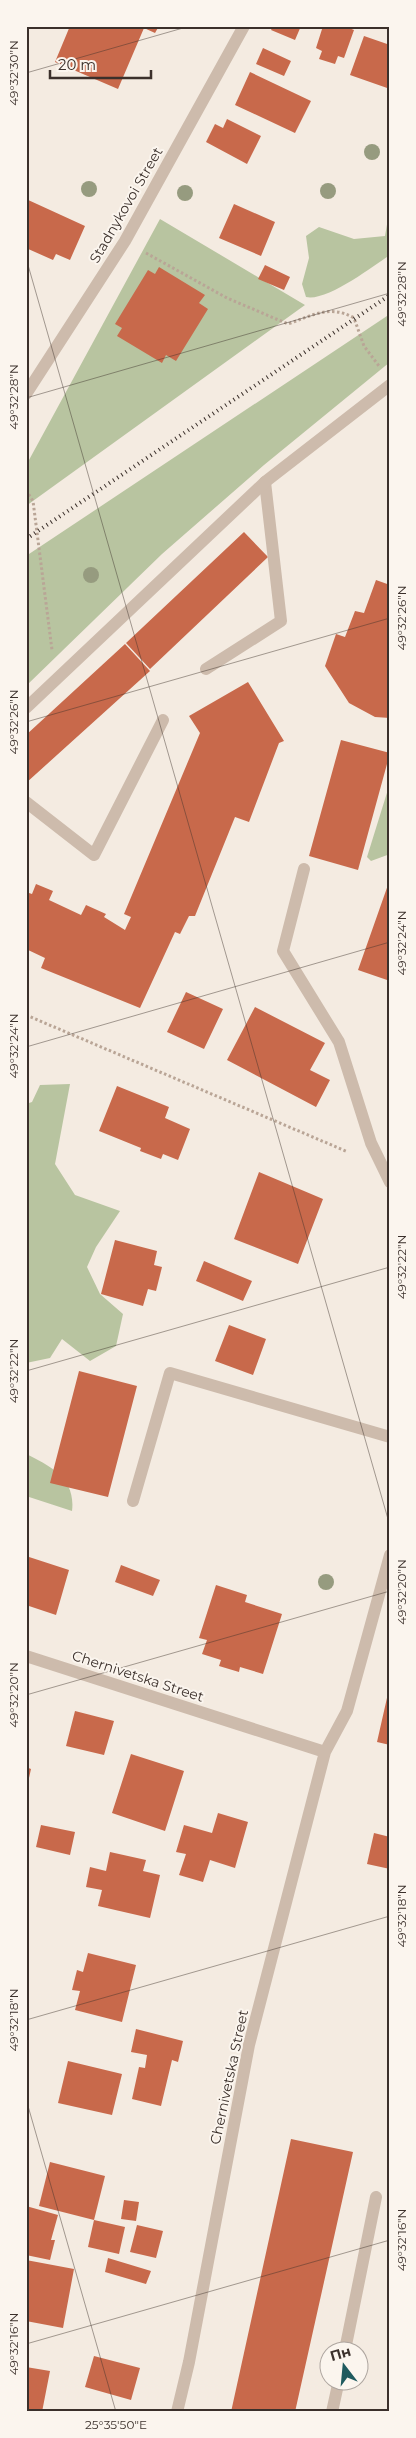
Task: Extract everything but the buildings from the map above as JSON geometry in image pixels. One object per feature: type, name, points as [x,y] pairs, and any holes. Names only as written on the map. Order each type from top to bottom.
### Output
[{"type":"street","name":"Stadnykovoi Street","points":[[26,394],[124,240],[244,26]]},
{"type":"street","points":[[26,708],[266,482],[387,379]]},
{"type":"street","points":[[206,669],[281,621],[266,482]]},
{"type":"street","points":[[26,802],[94,855],[163,720]]},
{"type":"street","points":[[304,869],[283,951],[339,1042],[371,1143],[390,1182]]},
{"type":"street","points":[[133,1501],[170,1373],[390,1437]]},
{"type":"street","name":"Chernivetska Street","points":[[177,2412],[189,2362],[250,2046],[325,1752],[347,1711],[390,1555]]},
{"type":"street","name":"Chernivetska Street","points":[[26,1656],[325,1752]]},
{"type":"street","points":[[347,2340],[376,2197]]},
{"type":"street","points":[[332,2412],[337,2390]]},
{"type":"path","points":[[124,240],[227,298],[288,324],[326,310],[354,318],[364,346],[387,379]]},
{"type":"path","points":[[26,490],[33,501],[56,680]]},
{"type":"path","points":[[26,1015],[384,1167]]},
{"type":"green space","points":[[390,207],[390,255],[337,289],[315,297],[306,297],[302,284],[309,258],[306,236],[319,227],[354,239],[385,236]]},
{"type":"green space","points":[[160,219],[305,305],[26,506],[26,469],[29,460]]},
{"type":"green space","points":[[390,314],[390,362],[264,465],[162,554],[26,686],[26,556]]},
{"type":"green space","points":[[390,783],[390,854],[371,861],[367,857]]},
{"type":"green space","points":[[70,1084],[55,1164],[75,1195],[120,1211],[96,1247],[87,1267],[100,1294],[123,1314],[116,1346],[90,1361],[62,1339],[50,1358],[26,1363],[26,1104],[32,1102],[40,1085]]},
{"type":"green space","points":[[26,1454],[53,1469],[66,1482],[70,1490],[72,1511],[26,1496]]},
{"type":"railway","points":[[26,539],[390,295]]}]
